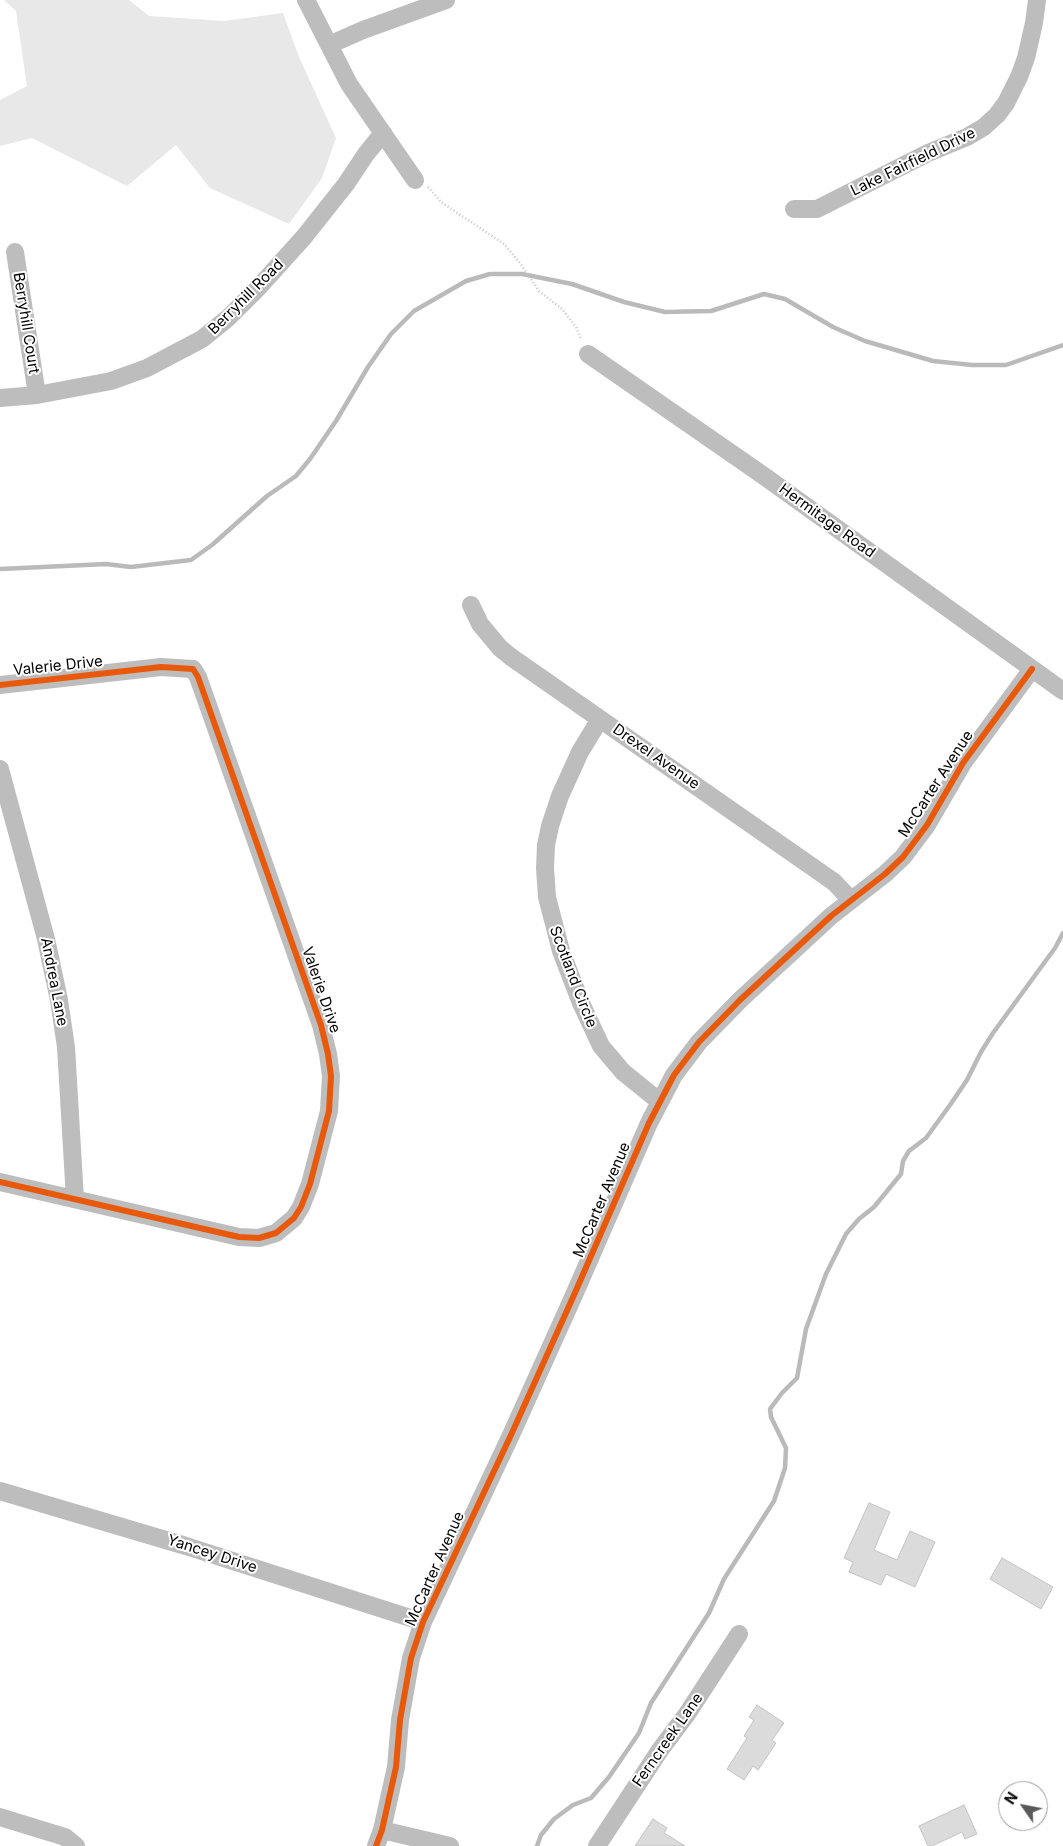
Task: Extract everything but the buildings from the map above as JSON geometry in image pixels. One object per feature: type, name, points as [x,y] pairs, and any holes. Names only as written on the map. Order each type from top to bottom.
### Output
[{"type":"street","points":[[306,0],[349,84],[416,180]]},
{"type":"street","points":[[329,46],[363,30],[446,0]]},
{"type":"street","name":"Lake Fairfield Drive","points":[[794,209],[817,209],[984,127],[997,115],[1019,78],[1034,23],[1038,0]]},
{"type":"street","name":"Berryhill Road","points":[[0,398],[37,395],[111,381],[147,368],[178,353],[218,328],[258,288],[304,237],[383,133]]},
{"type":"street","name":"Berryhill Court","points":[[14,252],[37,395]]},
{"type":"street","name":"Hermitage Road","points":[[588,354],[764,476],[1063,691]]},
{"type":"street","name":"Drexel Avenue","points":[[471,605],[480,624],[500,648],[834,882],[851,900]]},
{"type":"street","name":"Valerie Drive","points":[[0,685],[161,667],[193,669],[198,677],[321,1025],[331,1076],[330,1102],[310,1184],[301,1207],[294,1218],[276,1233],[259,1238],[239,1237],[0,1182]]},
{"type":"street","name":"McCarter Avenue","points":[[379,1838],[396,1767],[400,1720],[411,1658],[423,1622],[523,1409],[660,1101],[674,1075],[699,1042],[740,1000],[831,916],[885,874],[916,841],[962,763],[1032,669]]},
{"type":"street","name":"Scotland Circle","points":[[600,718],[576,761],[560,796],[550,826],[546,845],[545,868],[547,897],[561,951],[581,1003],[598,1039],[611,1059],[623,1072],[660,1101]]},
{"type":"street","name":"Andrea Lane","points":[[0,769],[46,940],[60,1000],[66,1047],[75,1199]]},
{"type":"street","name":"Yancey Drive","points":[[0,1491],[186,1546],[423,1622]]},
{"type":"street","name":"Ferncreek Lane","points":[[597,1846],[739,1634]]},
{"type":"street","points":[[0,1817],[65,1837],[76,1846]]},
{"type":"street","points":[[379,1838],[450,1846]]},
{"type":"path","points":[[416,180],[428,187],[441,202],[504,244],[539,291],[562,309],[576,327]]},
{"type":"shaded area","points":[[4,0],[129,0],[149,16],[224,21],[283,13],[299,57],[336,138],[322,178],[289,224],[210,188],[176,145],[127,186],[32,138],[0,146],[0,100],[27,86],[16,11]]},
{"type":"waterway","points":[[0,569],[106,564],[131,567],[191,560],[212,545],[267,496],[296,476],[336,421],[368,367],[391,334],[414,311],[466,281],[490,274],[522,274],[572,284],[624,302],[665,312],[711,311],[764,294],[785,299],[833,327],[865,341],[933,361],[972,365],[1006,365],[1063,345]]},
{"type":"waterway","points":[[537,1846],[541,1835],[554,1819],[573,1805],[591,1798],[609,1777],[639,1733],[651,1703],[709,1613],[724,1579],[774,1501],[785,1468],[786,1448],[771,1417],[770,1409],[797,1378],[806,1329],[826,1274],[846,1234],[859,1219],[874,1207],[901,1174],[903,1161],[909,1151],[926,1138],[950,1105],[967,1080],[993,1033],[1055,948],[1063,933]]},
{"type":"cycle path","points":[[0,685],[161,667],[193,669],[198,677],[321,1025],[331,1076],[329,1111],[310,1184],[301,1207],[294,1218],[276,1233],[259,1238],[239,1237],[0,1182]]},
{"type":"cycle path","points":[[376,1846],[382,1830],[396,1767],[400,1720],[411,1658],[423,1622],[511,1435],[649,1123],[674,1075],[699,1042],[740,1000],[831,916],[885,874],[903,857],[927,825],[963,763],[1032,669]]}]
